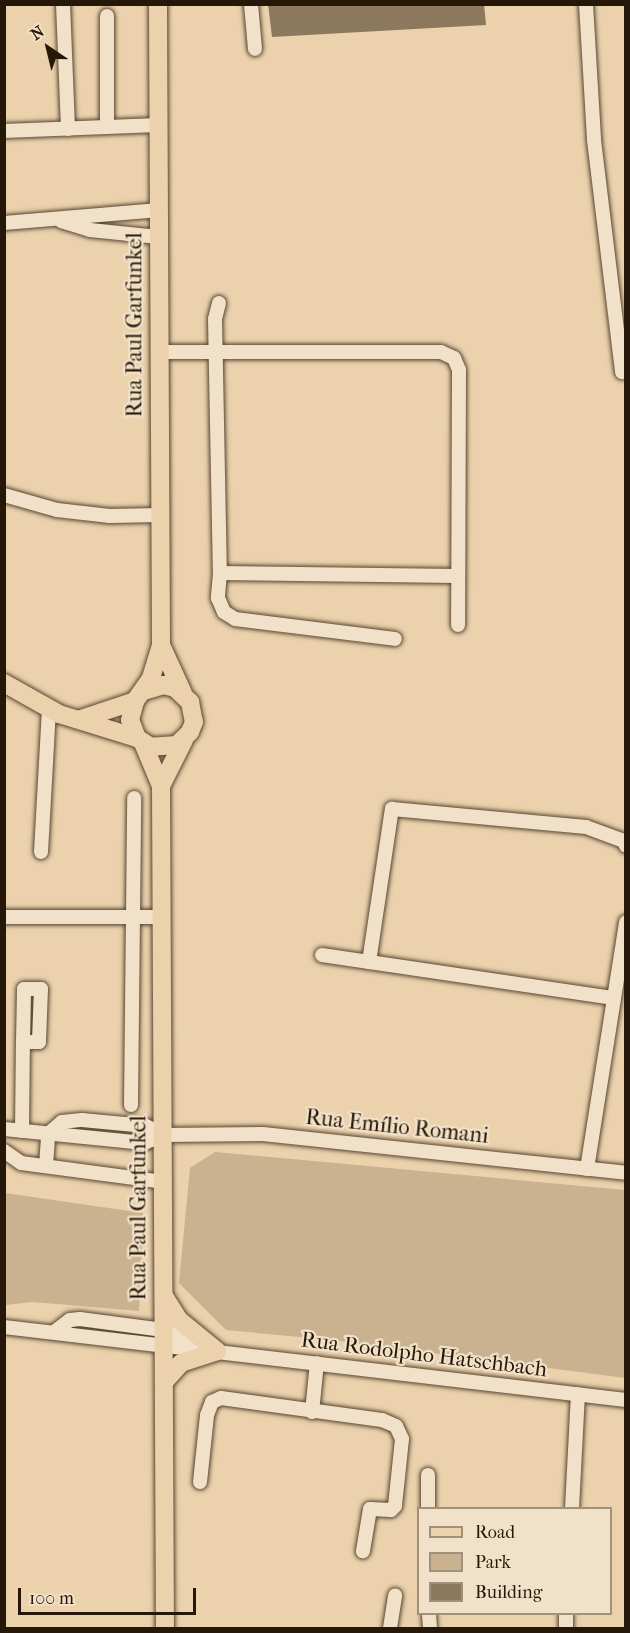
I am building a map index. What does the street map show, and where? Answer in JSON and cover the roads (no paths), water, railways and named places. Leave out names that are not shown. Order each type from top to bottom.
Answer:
[{"type":"main road","name":"Rua Paul Garfunkel","points":[[140,696],[161,645],[158,4]]},
{"type":"main road","name":"Rua Paul Garfunkel","points":[[161,645],[183,693]]},
{"type":"main road","points":[[4,682],[49,710],[140,740],[159,749],[184,740],[194,722],[194,711],[183,693],[164,685],[80,720]]},
{"type":"main road","points":[[140,696],[130,720],[140,740]]},
{"type":"main road","name":"Rua Paul Garfunkel","points":[[140,740],[161,786],[165,1629]]},
{"type":"main road","name":"Rua Paul Garfunkel","points":[[161,786],[184,740]]},
{"type":"main road","points":[[163,1294],[179,1320],[217,1351]]},
{"type":"main road","points":[[164,1382],[190,1358],[217,1351]]},
{"type":"street","points":[[63,4],[68,129]]},
{"type":"street","points":[[250,4],[255,49]]},
{"type":"street","points":[[586,4],[594,140],[622,372]]},
{"type":"street","points":[[107,16],[107,127]]},
{"type":"street","points":[[4,131],[159,125]]},
{"type":"street","points":[[4,223],[61,220],[90,213],[159,210]]},
{"type":"street","points":[[61,220],[90,230],[159,237]]},
{"type":"street","points":[[219,303],[216,320],[219,352],[220,573],[218,598],[224,612],[235,619],[395,639]]},
{"type":"street","points":[[159,352],[441,352],[453,358],[459,370],[458,625]]},
{"type":"street","points":[[4,495],[57,510],[110,516],[160,515]]},
{"type":"street","points":[[220,573],[458,576]]},
{"type":"street","points":[[40,852],[49,710]]},
{"type":"street","points":[[131,1105],[134,798]]},
{"type":"street","points":[[369,962],[392,809],[586,827],[624,841],[626,846]]},
{"type":"street","points":[[4,917],[162,918]]},
{"type":"street","points":[[587,1169],[626,922]]},
{"type":"street","points":[[322,955],[614,998]]},
{"type":"street","points":[[22,1131],[23,1042]]},
{"type":"street","name":"Rua Emílio Romani","points":[[48,1134],[62,1122],[82,1120],[146,1126],[163,1135],[264,1134],[626,1173]]},
{"type":"street","points":[[4,1129],[48,1134],[46,1166]]},
{"type":"street","points":[[4,1151],[21,1163],[163,1182]]},
{"type":"street","name":"Rua Rodolpho Hatschbach","points":[[4,1327],[54,1332],[70,1320],[80,1319],[217,1351],[626,1400]]},
{"type":"street","points":[[312,1412],[317,1363]]},
{"type":"street","points":[[572,1507],[578,1394]]},
{"type":"street","points":[[200,1482],[207,1415],[212,1402],[221,1398],[382,1420],[396,1426],[402,1439],[395,1506],[391,1510],[370,1509],[363,1551]]},
{"type":"street","points":[[428,1475],[428,1507]]},
{"type":"street","points":[[390,1629],[395,1595]]}]
